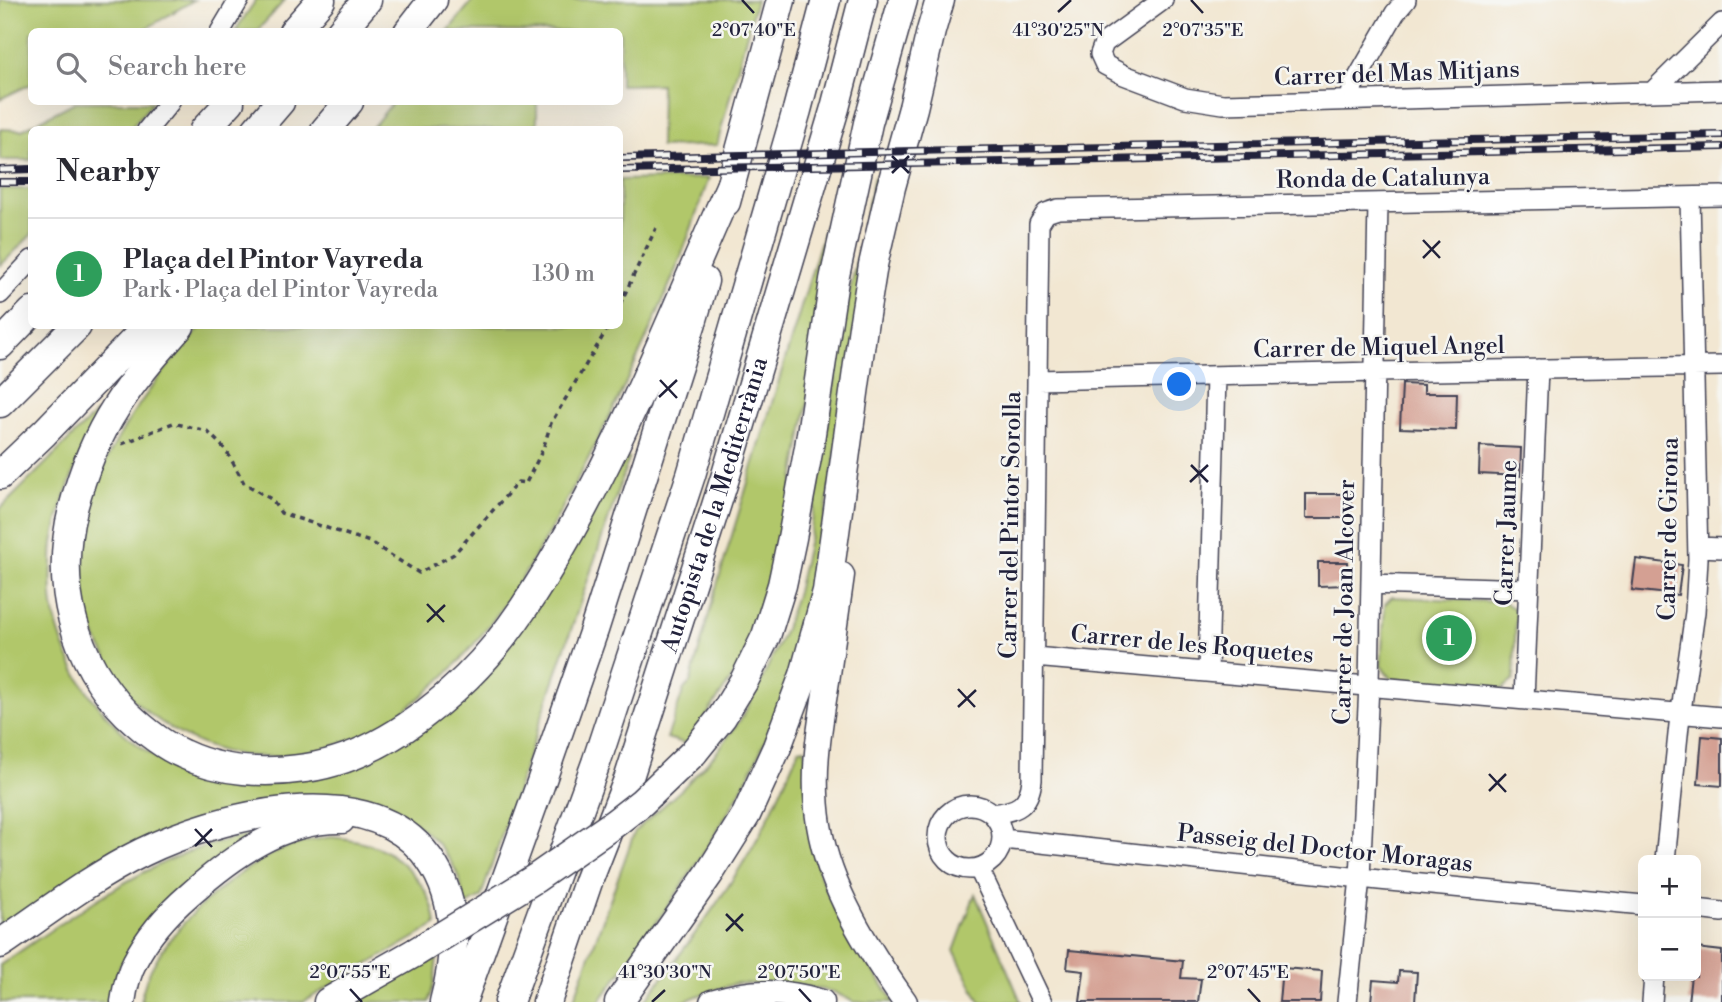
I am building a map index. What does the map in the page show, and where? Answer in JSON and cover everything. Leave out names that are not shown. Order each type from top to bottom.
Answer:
[{"type":"highway","points":[[278,28],[301,0]]},
{"type":"highway","points":[[296,28],[321,0]]},
{"type":"highway","points":[[343,28],[367,0]]},
{"type":"highway","points":[[411,28],[433,0]]},
{"type":"highway","points":[[421,28],[439,0]]},
{"type":"highway","points":[[462,1002],[594,630],[693,319],[781,0]]},
{"type":"highway","name":"Autopista de la Mediterrània","points":[[509,1002],[596,763],[691,475],[779,174],[826,0]]},
{"type":"highway","name":"Autopista de la Mediterrània","points":[[547,1002],[589,879],[629,777],[725,478],[827,133],[863,0]]},
{"type":"highway","points":[[328,1002],[416,952],[524,885],[642,802],[693,753],[722,717],[745,679],[766,636],[782,585],[809,447],[834,280],[868,123],[903,0]]},
{"type":"highway","points":[[619,1002],[733,837],[761,786],[793,710],[827,591],[873,265],[940,0]]},
{"type":"highway","points":[[913,108],[950,0]]},
{"type":"highway","points":[[193,126],[211,105]]},
{"type":"highway","points":[[208,126],[227,105]]},
{"type":"highway","points":[[259,126],[277,105]]},
{"type":"highway","points":[[328,126],[346,105]]},
{"type":"highway","points":[[354,126],[369,105]]},
{"type":"highway","points":[[177,329],[116,407],[91,457],[72,511],[66,589],[80,646],[90,668],[113,699],[138,724],[184,755],[231,768],[281,771],[319,766],[358,754],[416,720],[449,693],[494,647],[533,595],[620,436],[731,184]]},
{"type":"highway","points":[[0,345],[28,317]]},
{"type":"highway","points":[[0,403],[74,329]]},
{"type":"highway","points":[[0,475],[145,329]]},
{"type":"highway","points":[[0,944],[110,870],[177,838],[218,824],[256,816],[317,809],[342,811],[383,821],[405,834],[418,844],[441,876],[448,896],[454,950],[444,1002]]},
{"type":"main road","points":[[853,401],[858,452],[820,721],[815,763],[816,797],[822,837],[836,882],[867,943],[905,1002]]},
{"type":"main road","points":[[123,1002],[134,961],[160,923],[206,880],[252,846],[295,827],[336,821],[381,825],[405,834]]},
{"type":"main road","points":[[712,1002],[758,992],[785,993],[822,1002]]},
{"type":"street","points":[[222,28],[239,0]]},
{"type":"street","name":"Carrer del Mas Mitjans","points":[[1163,0],[1104,43],[1100,54],[1105,65],[1124,75],[1185,98],[1223,104],[1722,90]]},
{"type":"street","points":[[1350,99],[1353,86],[1395,13],[1406,0]]},
{"type":"street","points":[[1653,91],[1722,23]]},
{"type":"street","points":[[150,126],[168,105]]},
{"type":"street","name":"Ronda de Catalunya","points":[[1046,213],[1058,209],[1722,196]]},
{"type":"street","name":"Carrer de Girona","points":[[1666,855],[1695,612],[1698,547],[1690,197]]},
{"type":"street","name":"Carrer de Joan Alcover","points":[[1347,1002],[1360,878],[1369,685],[1378,203]]},
{"type":"street","name":"Carrer del Pintor Sorolla","points":[[993,814],[1017,808],[1026,801],[1031,791],[1039,224],[1046,213]]},
{"type":"street","points":[[0,294],[28,264]]},
{"type":"street","name":"Carrer de Miquel Angel","points":[[1037,380],[1722,366]]},
{"type":"street","name":"Carrer Jaume","points":[[1524,699],[1538,369]]},
{"type":"street","points":[[1208,671],[1216,376]]},
{"type":"street","points":[[1698,547],[1722,548]]},
{"type":"street","points":[[1371,584],[1529,589]]},
{"type":"street","name":"Carrer de les Roquetes","points":[[1034,657],[1722,717]]},
{"type":"street","points":[[965,806],[980,806],[999,821],[1003,839],[996,858],[979,869],[964,869],[951,863],[941,852],[938,837],[941,823],[951,811],[965,806]]},
{"type":"street","name":"Passeig del Doctor Moragas","points":[[1003,839],[1360,878],[1638,905]]},
{"type":"street","points":[[979,869],[1042,1002]]},
{"type":"street","points":[[1701,910],[1722,912]]},
{"type":"street","points":[[1652,1002],[1654,981]]},
{"type":"path","points":[[623,298],[656,228]]},
{"type":"path","points":[[91,457],[173,423],[207,431],[226,450],[244,483],[271,499],[281,513],[370,542],[419,573],[454,554],[519,482],[526,483],[543,449],[551,423],[607,329]]},
{"type":"green space","points":[[0,0],[194,0],[147,28],[28,28],[28,85],[0,99]]},
{"type":"green space","points":[[256,0],[285,0],[260,28],[237,28]]},
{"type":"green space","points":[[473,0],[756,0],[717,145],[660,147],[661,84],[623,85],[623,28],[450,28]]},
{"type":"green space","points":[[69,105],[150,105],[133,126],[30,126]]},
{"type":"green space","points":[[391,105],[537,105],[537,126],[373,126]]},
{"type":"green space","points":[[28,127],[28,160],[0,160],[0,129],[22,130]]},
{"type":"green space","points":[[841,175],[849,175],[780,556],[746,657],[687,744],[667,738],[684,689],[690,683],[716,588]]},
{"type":"green space","points":[[874,177],[882,178],[808,617],[775,715],[760,753],[735,801],[660,918],[599,1002],[573,1002],[635,831],[682,789],[716,753],[743,716],[784,632],[797,592],[810,535],[847,305]]},
{"type":"green space","points":[[709,178],[677,267],[650,331],[587,460],[525,574],[465,655],[416,701],[387,721],[324,749],[292,755],[258,756],[225,751],[192,740],[155,718],[137,703],[116,678],[86,609],[82,558],[84,533],[99,476],[112,449],[145,396],[199,329],[623,329],[623,180]]},
{"type":"green space","points":[[0,189],[28,189],[28,238],[0,266]]},
{"type":"green space","points":[[97,412],[66,493],[53,543],[52,598],[62,641],[72,665],[100,708],[136,743],[179,769],[231,782],[436,716],[624,457],[629,458],[481,897],[465,906],[459,878],[446,854],[423,830],[395,811],[346,797],[310,797],[275,800],[0,928],[0,509]]},
{"type":"green space","points":[[1392,597],[1504,602],[1516,610],[1514,680],[1502,689],[1392,679],[1381,666],[1385,604]]},
{"type":"green space","points":[[805,748],[819,873],[837,915],[894,1002],[854,1002],[834,992],[804,986],[737,983],[683,1002],[644,1002],[735,877],[766,822],[799,749]]},
{"type":"green space","points":[[250,835],[120,965],[112,1002],[0,1002],[0,965],[66,919],[135,877],[183,854]]},
{"type":"green space","points":[[330,837],[368,843],[389,853],[408,868],[427,893],[436,925],[303,1002],[141,1002],[146,980],[158,957],[175,934],[217,891],[262,859],[283,849]]},
{"type":"green space","points":[[975,894],[1021,1002],[980,1002],[954,951]]},
{"type":"green space","points":[[437,957],[429,1002],[355,1002]]},
{"type":"building","points":[[1402,384],[1424,385],[1424,393],[1457,393],[1456,430],[1400,428]]},
{"type":"building","points":[[1480,446],[1521,448],[1520,476],[1479,474]]},
{"type":"building","points":[[1306,494],[1351,494],[1350,518],[1306,518]]},
{"type":"building","points":[[1636,559],[1682,565],[1678,595],[1632,590]]},
{"type":"building","points":[[1318,562],[1347,562],[1348,585],[1318,586]]},
{"type":"building","points":[[1702,736],[1722,738],[1722,786],[1698,784]]},
{"type":"building","points":[[1701,949],[1722,951],[1722,1002],[1688,1002],[1690,981],[1701,981]]},
{"type":"building","points":[[1069,950],[1183,961],[1181,978],[1201,979],[1198,1002],[1080,1002],[1084,971],[1067,969]]},
{"type":"building","points":[[1282,968],[1322,971],[1320,1002],[1279,1002]]},
{"type":"building","points":[[1399,971],[1417,972],[1415,1002],[1371,1002],[1373,980],[1398,982]]},
{"type":"railway","points":[[623,158],[1722,135]]},
{"type":"railway","points":[[623,170],[1722,147]]},
{"type":"railway","points":[[0,170],[28,169]]},
{"type":"railway","points":[[0,182],[28,182]]},
{"type":"place","name":"Plaça del Pintor Vayreda","points":[[1449,638]]}]
